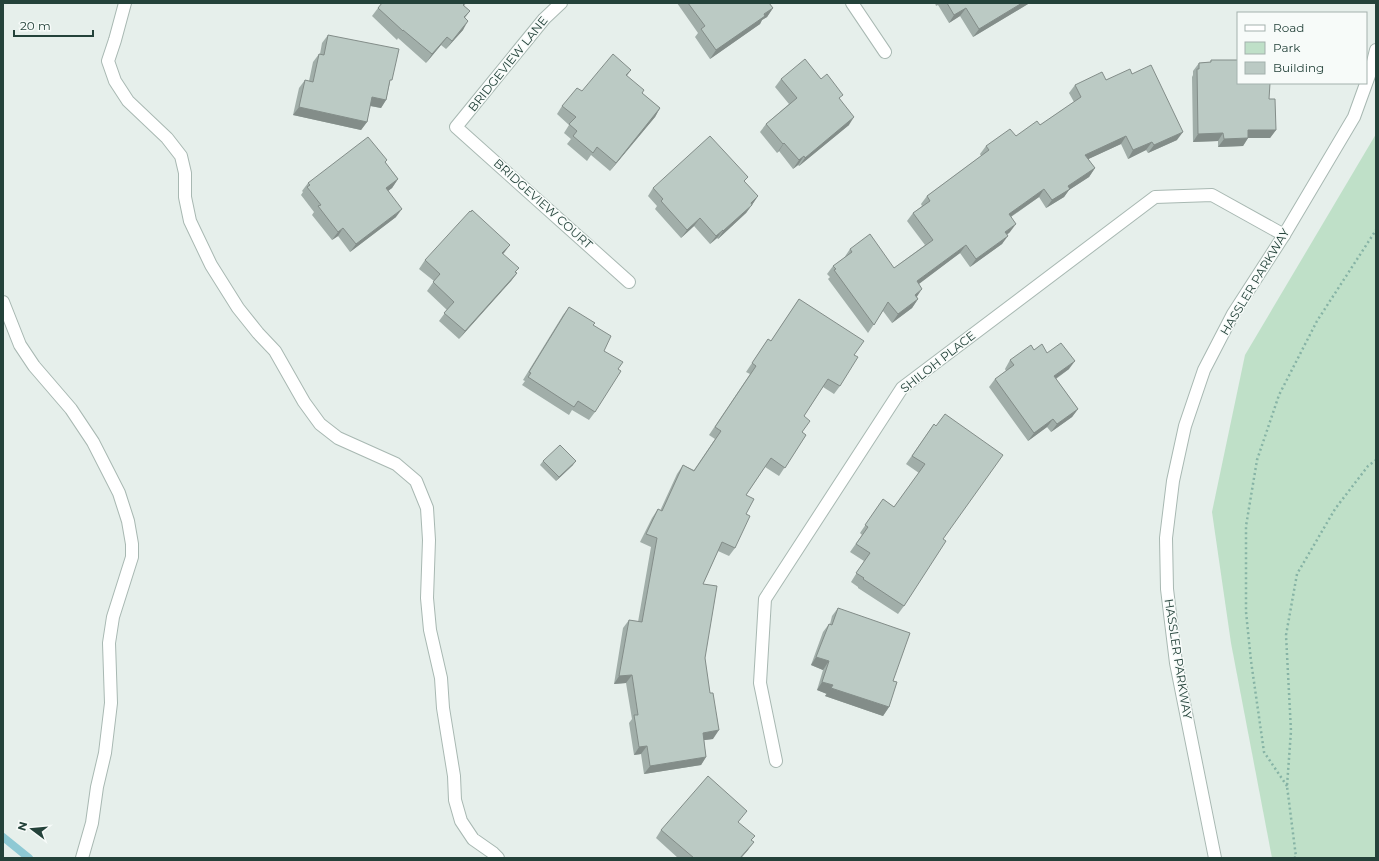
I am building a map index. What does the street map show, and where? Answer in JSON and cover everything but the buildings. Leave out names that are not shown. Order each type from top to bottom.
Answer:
[{"type":"street","points":[[125,3],[108,61],[116,81],[128,101],[167,138],[181,156],[185,173],[185,197],[190,221],[211,265],[238,308],[275,351],[304,402],[320,424],[338,438],[396,464],[416,481],[427,508],[429,540],[427,598],[430,630],[441,678],[443,708],[454,776],[455,800],[461,821],[473,838],[498,858]]},
{"type":"street","name":"BRIDGEVIEW LANE","points":[[456,127],[544,19],[561,3]]},
{"type":"street","points":[[852,3],[885,52]]},
{"type":"street","name":"HASSLER PARKWAY","points":[[1367,81],[1376,50]]},
{"type":"street","name":"HASSLER PARKWAY","points":[[1215,858],[1176,663],[1167,589],[1166,538],[1173,481],[1184,426],[1204,370],[1233,314],[1284,235],[1354,117],[1366,84]]},
{"type":"street","name":"BRIDGEVIEW COURT","points":[[456,127],[629,282]]},
{"type":"street","name":"SHILOH PLACE","points":[[776,761],[760,683],[765,599],[902,388],[1155,197],[1212,195],[1284,235]]},
{"type":"street","points":[[3,302],[20,345],[34,366],[71,409],[93,442],[119,493],[128,521],[132,544],[132,557],[113,617],[109,644],[111,703],[92,823],[82,858]]},
{"type":"path","points":[[1287,786],[1264,752],[1251,661],[1246,612],[1246,526],[1257,460],[1279,395],[1317,321],[1376,230]]},
{"type":"path","points":[[1294,858],[1296,857],[1287,786],[1291,731],[1286,635],[1297,574],[1335,509],[1368,466],[1376,460]]},
{"type":"green space","points":[[1376,134],[1376,858],[1272,858],[1231,643],[1212,512],[1245,355]]},
{"type":"waterway","points":[[3,837],[29,858]]}]
